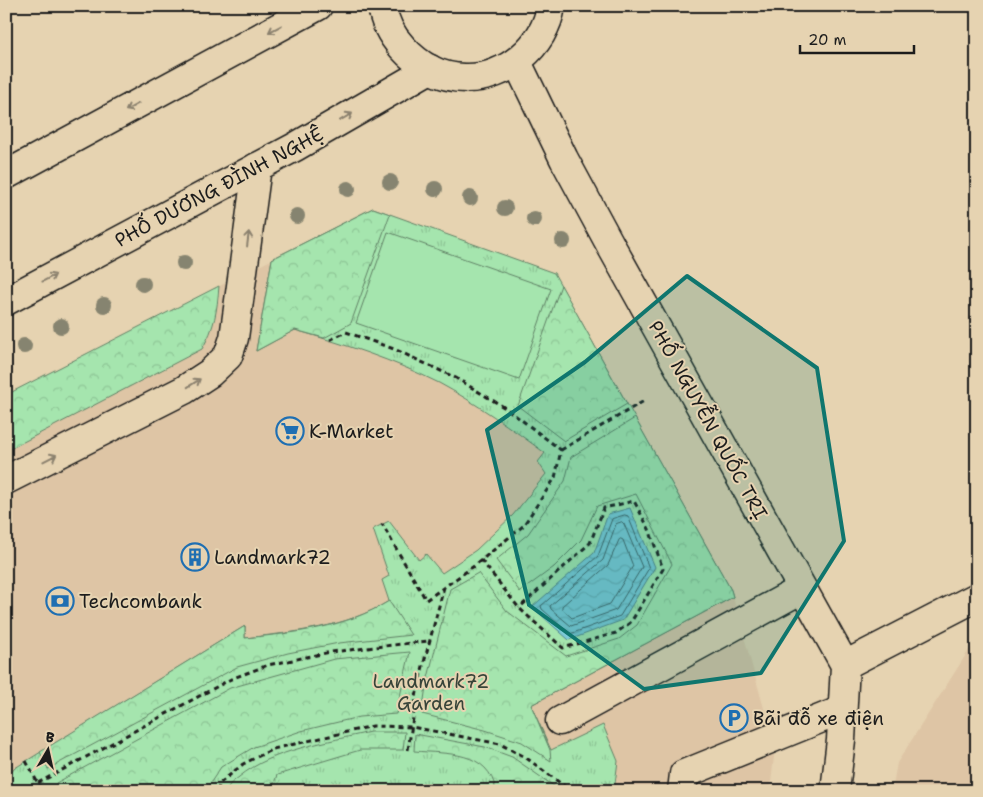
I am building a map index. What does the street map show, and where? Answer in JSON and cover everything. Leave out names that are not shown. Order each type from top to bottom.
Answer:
[{"type":"main road","points":[[6,175],[318,6]]},
{"type":"main road","points":[[382,6],[383,13],[394,38],[413,59],[437,73],[465,78],[492,74],[517,62],[537,42],[556,10]]},
{"type":"main road","name":"PHỐ NGUYỄN QUỐC TRỊ","points":[[517,62],[568,168],[845,665]]},
{"type":"main road","name":"PHỐ DƯƠNG ĐÌNH NGHỆ","points":[[6,301],[295,147],[430,69]]},
{"type":"main road","points":[[6,480],[184,390],[210,373],[228,356],[234,338],[257,166]]},
{"type":"main road","points":[[560,721],[802,590]]},
{"type":"main road","points":[[835,791],[845,665],[977,598]]},
{"type":"main road","points":[[682,791],[684,774],[842,710]]},
{"type":"path","points":[[330,340],[346,332],[394,349],[456,378],[508,409],[562,450]]},
{"type":"path","points":[[382,524],[426,600],[523,526],[555,478],[562,450],[644,401]]},
{"type":"path","points":[[480,560],[519,608],[563,648],[616,633],[631,622],[664,569],[649,529],[634,501],[604,508],[590,543],[519,608]]},
{"type":"path","points":[[408,750],[418,685],[445,586]]},
{"type":"path","points":[[38,783],[231,679],[268,666],[331,652],[430,641]]},
{"type":"path","points":[[218,791],[219,784],[243,764],[273,749],[373,726],[412,727],[500,744],[525,757],[570,791]]},
{"type":"path","points":[[26,761],[42,791]]},
{"type":"highlighted area","points":[[687,276],[817,368],[844,541],[761,673],[644,689],[529,605],[487,430],[585,362]]},
{"type":"shaded area","points":[[373,208],[554,273],[731,590],[775,748],[770,791],[6,791],[6,395]]},
{"type":"shaded area","points":[[977,645],[977,791],[892,791],[897,763],[969,650]]},
{"type":"green space","name":"Landmark72 Garden","points":[[373,208],[554,273],[731,590],[733,597],[531,705],[551,750],[603,725],[618,761],[614,791],[6,791],[6,778],[15,768],[245,626],[245,638],[301,631],[355,617],[389,601],[382,580],[389,576],[373,529],[389,521],[419,560],[426,554],[442,573],[476,550],[513,515],[546,474],[538,462],[545,453],[466,399],[439,383],[404,367],[350,347],[295,330],[256,351],[272,259]]},
{"type":"green space","points":[[373,208],[390,214],[351,323],[324,338],[295,330],[256,351],[272,259]]},
{"type":"green space","points":[[388,232],[551,289],[519,380],[356,323]]},
{"type":"green space","points":[[561,285],[627,404],[564,441],[518,406]]},
{"type":"green space","points":[[219,286],[215,319],[202,349],[6,451],[6,395]]},
{"type":"green space","points":[[635,418],[731,590],[733,597],[531,705],[550,750],[551,761],[522,742],[485,730],[422,714],[426,686],[450,589],[478,573],[507,611],[566,656],[619,639],[637,625],[672,564],[636,494],[597,506],[581,540],[554,567],[520,592],[496,560],[528,534],[565,481],[571,457]]},
{"type":"green space","points":[[389,601],[411,635],[339,643],[288,653],[237,667],[48,769],[40,752],[245,626],[245,638],[319,628],[355,617]]},
{"type":"green space","points":[[410,652],[396,714],[359,717],[301,731],[254,747],[221,767],[205,791],[60,791],[56,783],[230,688],[334,659]]},
{"type":"green space","points":[[370,732],[405,732],[403,750],[360,750],[277,775],[271,791],[227,791],[235,780],[253,767],[284,753]]},
{"type":"green space","points":[[415,734],[485,747],[512,757],[561,791],[496,791],[492,778],[485,768],[476,761],[453,754],[414,751]]},
{"type":"water","points":[[630,508],[655,567],[623,620],[569,640],[532,607],[594,553],[608,514]]},
{"type":"place","name":"K-Market","points":[[290,431]]},
{"type":"place","name":"Landmark72","points":[[195,557]]},
{"type":"place","name":"Techcombank","points":[[60,601]]},
{"type":"place","name":"Bãi đỗ xe điện","points":[[734,718]]}]
